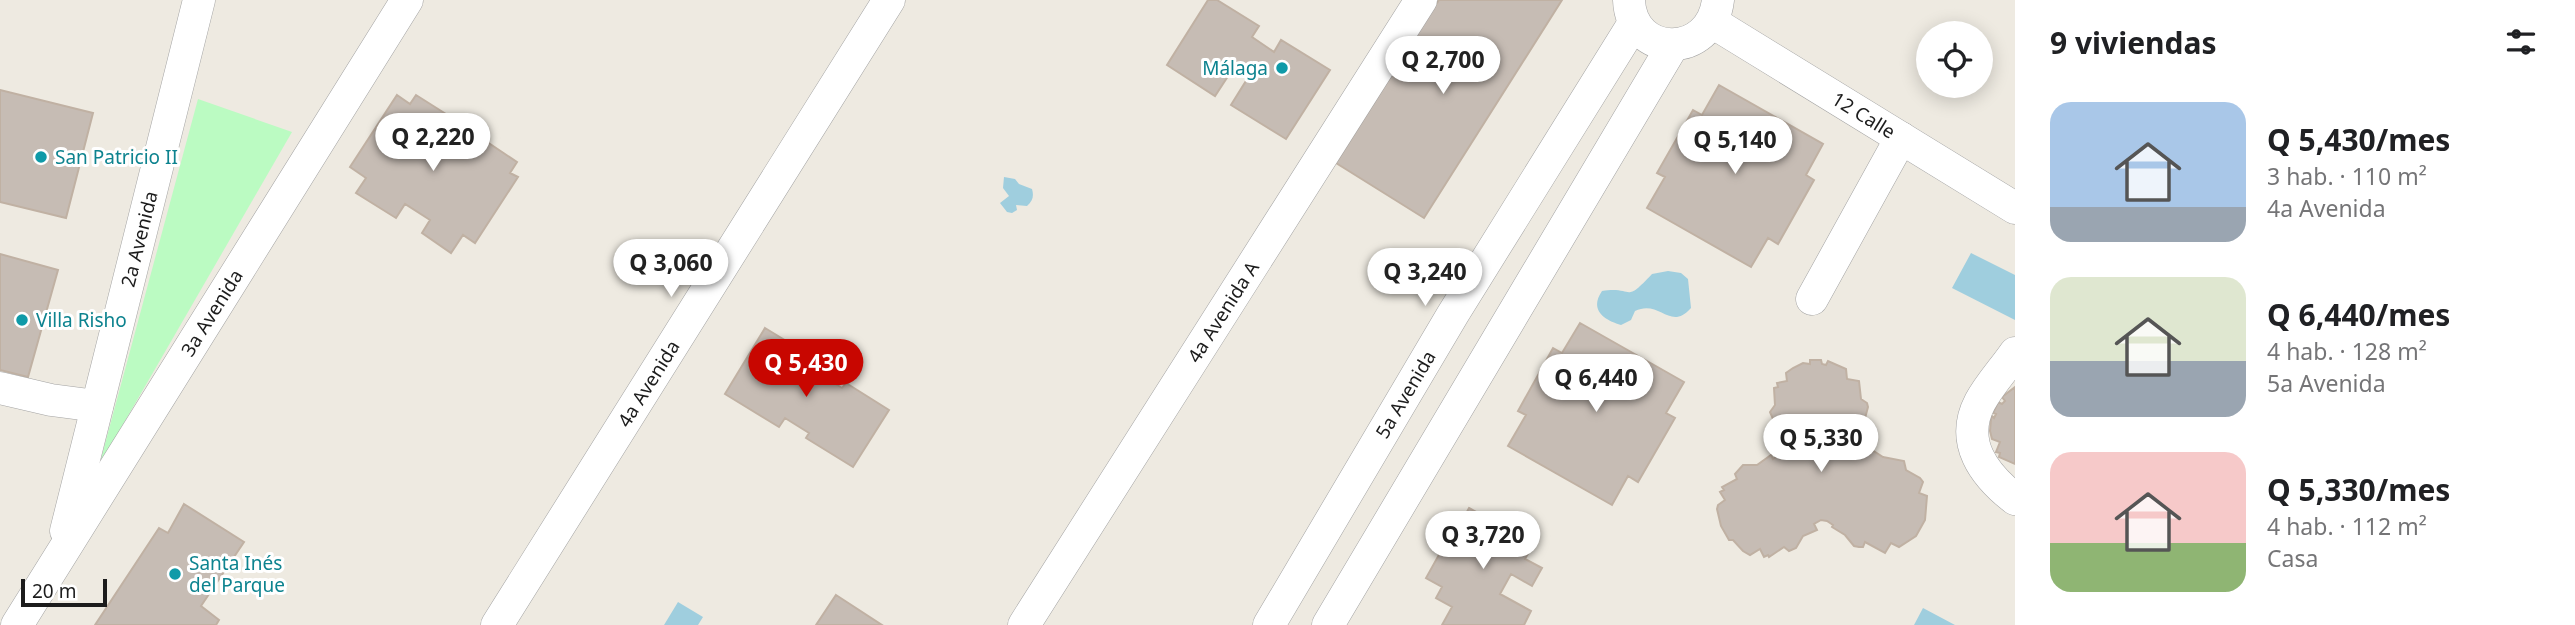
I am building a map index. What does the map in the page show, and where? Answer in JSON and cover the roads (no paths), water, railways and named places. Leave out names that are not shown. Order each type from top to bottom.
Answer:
[{"type":"street","name":"2a Avenida","points":[[59,559],[199,0]]},
{"type":"street","name":"3a Avenida","points":[[17,625],[407,0]]},
{"type":"street","name":"4a Avenida","points":[[497,625],[890,0]]},
{"type":"street","name":"4a Avenida A","points":[[1024,625],[1421,0]]},
{"type":"street","points":[[1632,11],[1651,39],[1673,45],[1696,39],[1715,11]]},
{"type":"street","name":"5a Avenida","points":[[1269,625],[1632,11]]},
{"type":"street","name":"12 Calle","points":[[1715,11],[1901,138],[2015,208]]},
{"type":"street","points":[[1328,625],[1673,45]]},
{"type":"street","points":[[1812,299],[1901,138]]},
{"type":"street","points":[[2015,353],[1979,403],[1971,433],[1974,452],[2000,487],[2015,499]]},
{"type":"street","points":[[0,388],[51,400],[97,406]]},
{"type":"water","points":[[1004,177],[1015,179],[1019,184],[1032,189],[1031,202],[1027,206],[1016,205],[1017,210],[1007,212],[1000,203],[1009,196],[1003,188]]},
{"type":"water","points":[[1971,253],[2015,275],[2015,320],[1952,288]]},
{"type":"water","points":[[1668,271],[1681,273],[1688,279],[1691,308],[1684,315],[1671,316],[1644,308],[1635,311],[1631,320],[1621,325],[1600,313],[1597,304],[1602,291],[1632,292],[1652,274]]},
{"type":"water","points":[[678,602],[703,617],[698,625],[664,625]]},
{"type":"water","points":[[1923,608],[1955,625],[1914,625]]},
{"type":"place","name":"Málaga","points":[[1282,68]]},
{"type":"place","name":"San Patricio II","points":[[41,157]]},
{"type":"place","name":"Villa Risho","points":[[22,320]]},
{"type":"place","name":"Santa Inés del Parque","points":[[175,574]]}]
